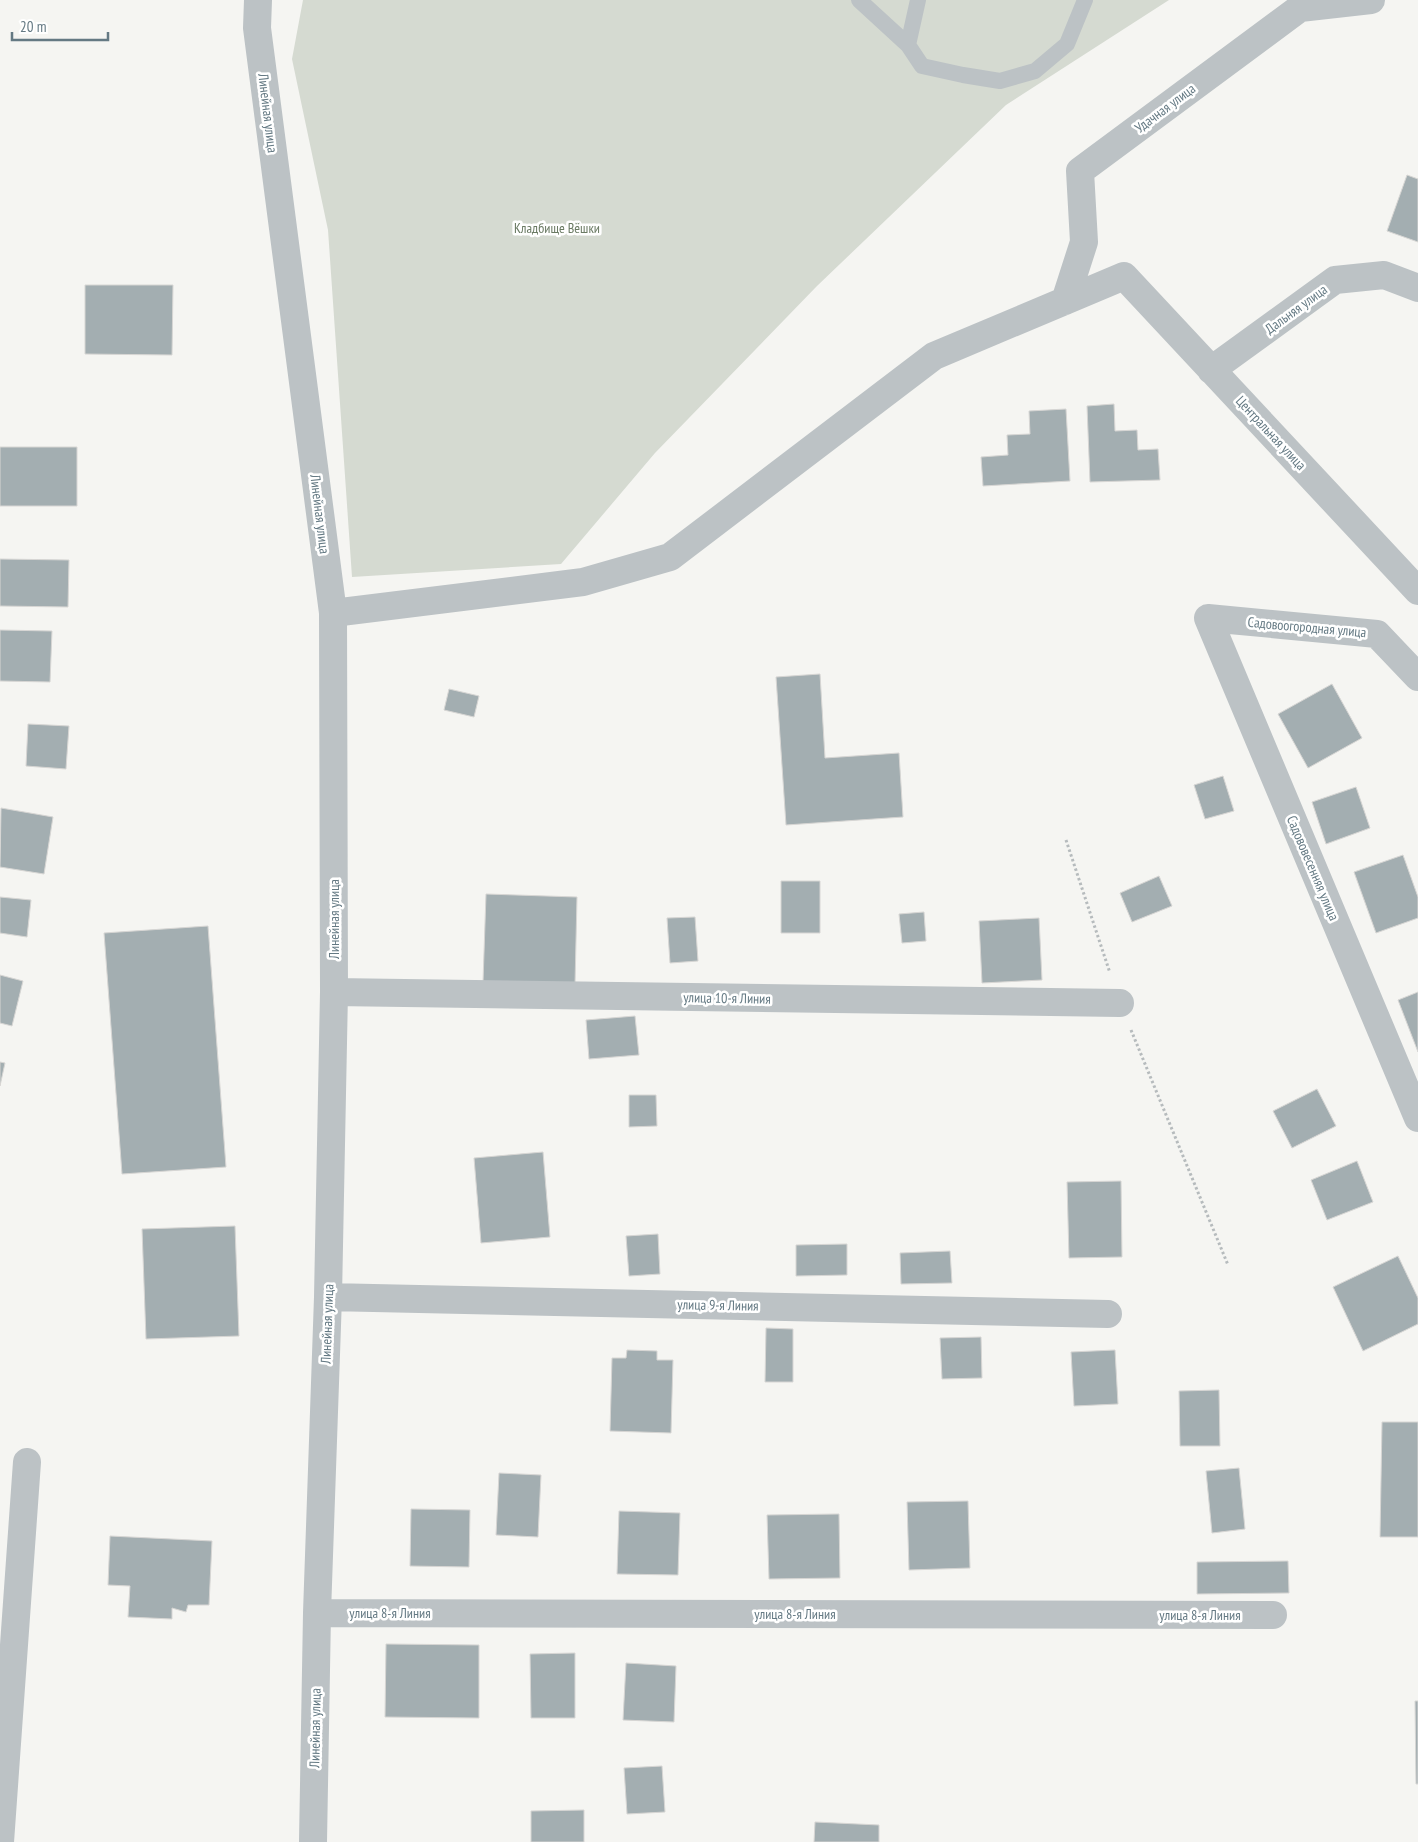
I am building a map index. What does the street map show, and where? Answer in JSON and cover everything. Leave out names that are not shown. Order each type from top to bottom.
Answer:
[{"type":"street","name":"Линейная улица","points":[[258,0],[257,28],[333,613],[334,992],[328,1297],[317,1613],[313,1842]]},
{"type":"street","name":"Удачная улица","points":[[1065,301],[1084,242],[1080,171],[1300,8],[1371,0]]},
{"type":"street","name":"Дальняя улица","points":[[1211,370],[1335,280],[1384,275],[1418,288]]},
{"type":"street","name":"Центральная улица","points":[[1065,301],[1124,276],[1418,590]]},
{"type":"street","points":[[333,613],[583,582],[670,557],[934,356],[1065,301]]},
{"type":"street","name":"Садовоогородная улица","points":[[1208,618],[1376,634],[1418,677]]},
{"type":"street","name":"Садововесенняя улица","points":[[1208,618],[1418,1118]]},
{"type":"street","name":"улица 10-я Линия","points":[[334,992],[1120,1003]]},
{"type":"street","name":"улица 9-я Линия","points":[[328,1297],[1108,1314]]},
{"type":"street","points":[[0,1842],[27,1462]]},
{"type":"street","name":"улица 8-я Линия","points":[[317,1613],[1273,1615]]},
{"type":"lane","points":[[858,0],[908,45],[922,66],[1000,81],[1035,71],[1067,44],[1086,0]]},
{"type":"lane","points":[[908,45],[918,0]]},
{"type":"path","points":[[1066,840],[1120,1003],[1228,1265]]},
{"type":"green space","name":"Кладбище Вёшки","points":[[303,0],[1169,0],[1006,105],[817,286],[655,453],[561,564],[352,577],[328,230],[292,59]]},
{"type":"building","points":[[1407,175],[1418,179],[1418,242],[1387,231]]},
{"type":"building","points":[[85,285],[173,285],[172,355],[85,354]]},
{"type":"building","points":[[1114,404],[1115,431],[1137,430],[1138,450],[1158,449],[1160,480],[1090,482],[1087,406]]},
{"type":"building","points":[[1066,409],[1070,481],[983,486],[981,457],[1008,455],[1007,435],[1030,434],[1029,411]]},
{"type":"building","points":[[0,447],[77,447],[77,506],[0,506]]},
{"type":"building","points":[[0,559],[69,560],[68,607],[0,606]]},
{"type":"building","points":[[0,630],[52,631],[50,682],[0,681]]},
{"type":"building","points":[[820,674],[825,758],[899,753],[903,817],[786,825],[776,677]]},
{"type":"building","points":[[1332,684],[1362,738],[1308,768],[1278,714]]},
{"type":"building","points":[[449,689],[479,696],[474,717],[444,710]]},
{"type":"building","points":[[28,724],[69,726],[66,769],[26,766]]},
{"type":"building","points":[[1223,776],[1234,811],[1205,819],[1194,785]]},
{"type":"building","points":[[1356,787],[1370,828],[1326,844],[1312,802]]},
{"type":"building","points":[[1,808],[53,817],[44,874],[0,867]]},
{"type":"building","points":[[1403,855],[1418,897],[1418,918],[1376,933],[1354,872]]},
{"type":"building","points":[[1159,876],[1172,906],[1132,922],[1120,893]]},
{"type":"building","points":[[781,881],[820,881],[820,933],[781,933]]},
{"type":"building","points":[[486,894],[577,897],[575,984],[483,982]]},
{"type":"building","points":[[0,897],[31,900],[27,937],[0,933]]},
{"type":"building","points":[[924,912],[926,941],[902,943],[899,914]]},
{"type":"building","points":[[695,917],[698,961],[670,963],[667,918]]},
{"type":"building","points":[[1039,918],[1042,980],[982,983],[979,921]]},
{"type":"building","points":[[208,926],[226,1167],[122,1174],[104,933]]},
{"type":"building","points":[[0,975],[23,981],[12,1026],[0,1023]]},
{"type":"building","points":[[1418,992],[1418,1052],[1398,1000]]},
{"type":"building","points":[[635,1016],[639,1055],[589,1059],[586,1020]]},
{"type":"building","points":[[0,1062],[5,1063],[0,1086]]},
{"type":"building","points":[[1317,1089],[1336,1126],[1292,1148],[1273,1111]]},
{"type":"building","points":[[629,1095],[656,1095],[657,1126],[629,1127]]},
{"type":"building","points":[[543,1152],[550,1237],[481,1243],[474,1158]]},
{"type":"building","points":[[1357,1161],[1373,1202],[1327,1220],[1311,1180]]},
{"type":"building","points":[[1121,1181],[1122,1257],[1069,1258],[1067,1182]]},
{"type":"building","points":[[235,1226],[239,1336],[146,1339],[142,1229]]},
{"type":"building","points":[[658,1234],[660,1274],[629,1276],[626,1236]]},
{"type":"building","points":[[847,1244],[847,1275],[796,1276],[796,1245]]},
{"type":"building","points":[[950,1251],[952,1283],[901,1284],[900,1253]]},
{"type":"building","points":[[1398,1256],[1418,1298],[1418,1324],[1363,1351],[1333,1287]]},
{"type":"building","points":[[766,1328],[793,1329],[793,1382],[765,1382]]},
{"type":"building","points":[[981,1337],[982,1378],[942,1379],[940,1338]]},
{"type":"building","points":[[627,1350],[657,1351],[657,1360],[673,1360],[671,1433],[610,1431],[612,1358],[626,1358]]},
{"type":"building","points":[[1115,1350],[1118,1404],[1074,1406],[1071,1352]]},
{"type":"building","points":[[1219,1390],[1220,1446],[1180,1446],[1179,1391]]},
{"type":"building","points":[[1382,1422],[1418,1422],[1418,1537],[1380,1537]]},
{"type":"building","points":[[1239,1468],[1245,1529],[1212,1533],[1206,1471]]},
{"type":"building","points":[[499,1473],[541,1475],[538,1537],[496,1535]]},
{"type":"building","points":[[968,1501],[970,1568],[909,1570],[907,1502]]},
{"type":"building","points":[[411,1509],[470,1510],[469,1567],[410,1566]]},
{"type":"building","points":[[619,1511],[680,1513],[678,1575],[617,1574]]},
{"type":"building","points":[[839,1514],[840,1578],[769,1579],[767,1515]]},
{"type":"building","points":[[110,1536],[212,1541],[209,1605],[188,1605],[186,1612],[172,1608],[172,1619],[128,1617],[130,1586],[108,1585]]},
{"type":"building","points":[[1288,1561],[1289,1593],[1197,1594],[1197,1562]]},
{"type":"building","points":[[386,1644],[479,1645],[479,1718],[385,1717]]},
{"type":"building","points":[[575,1653],[575,1718],[531,1718],[530,1654]]},
{"type":"building","points":[[626,1663],[676,1666],[674,1722],[623,1720]]},
{"type":"building","points":[[1415,1701],[1418,1701],[1418,1784],[1416,1784]]},
{"type":"building","points":[[662,1766],[665,1812],[627,1814],[624,1768]]},
{"type":"building","points":[[584,1810],[584,1842],[531,1842],[531,1811]]},
{"type":"building","points":[[815,1822],[879,1825],[879,1842],[814,1842]]}]
